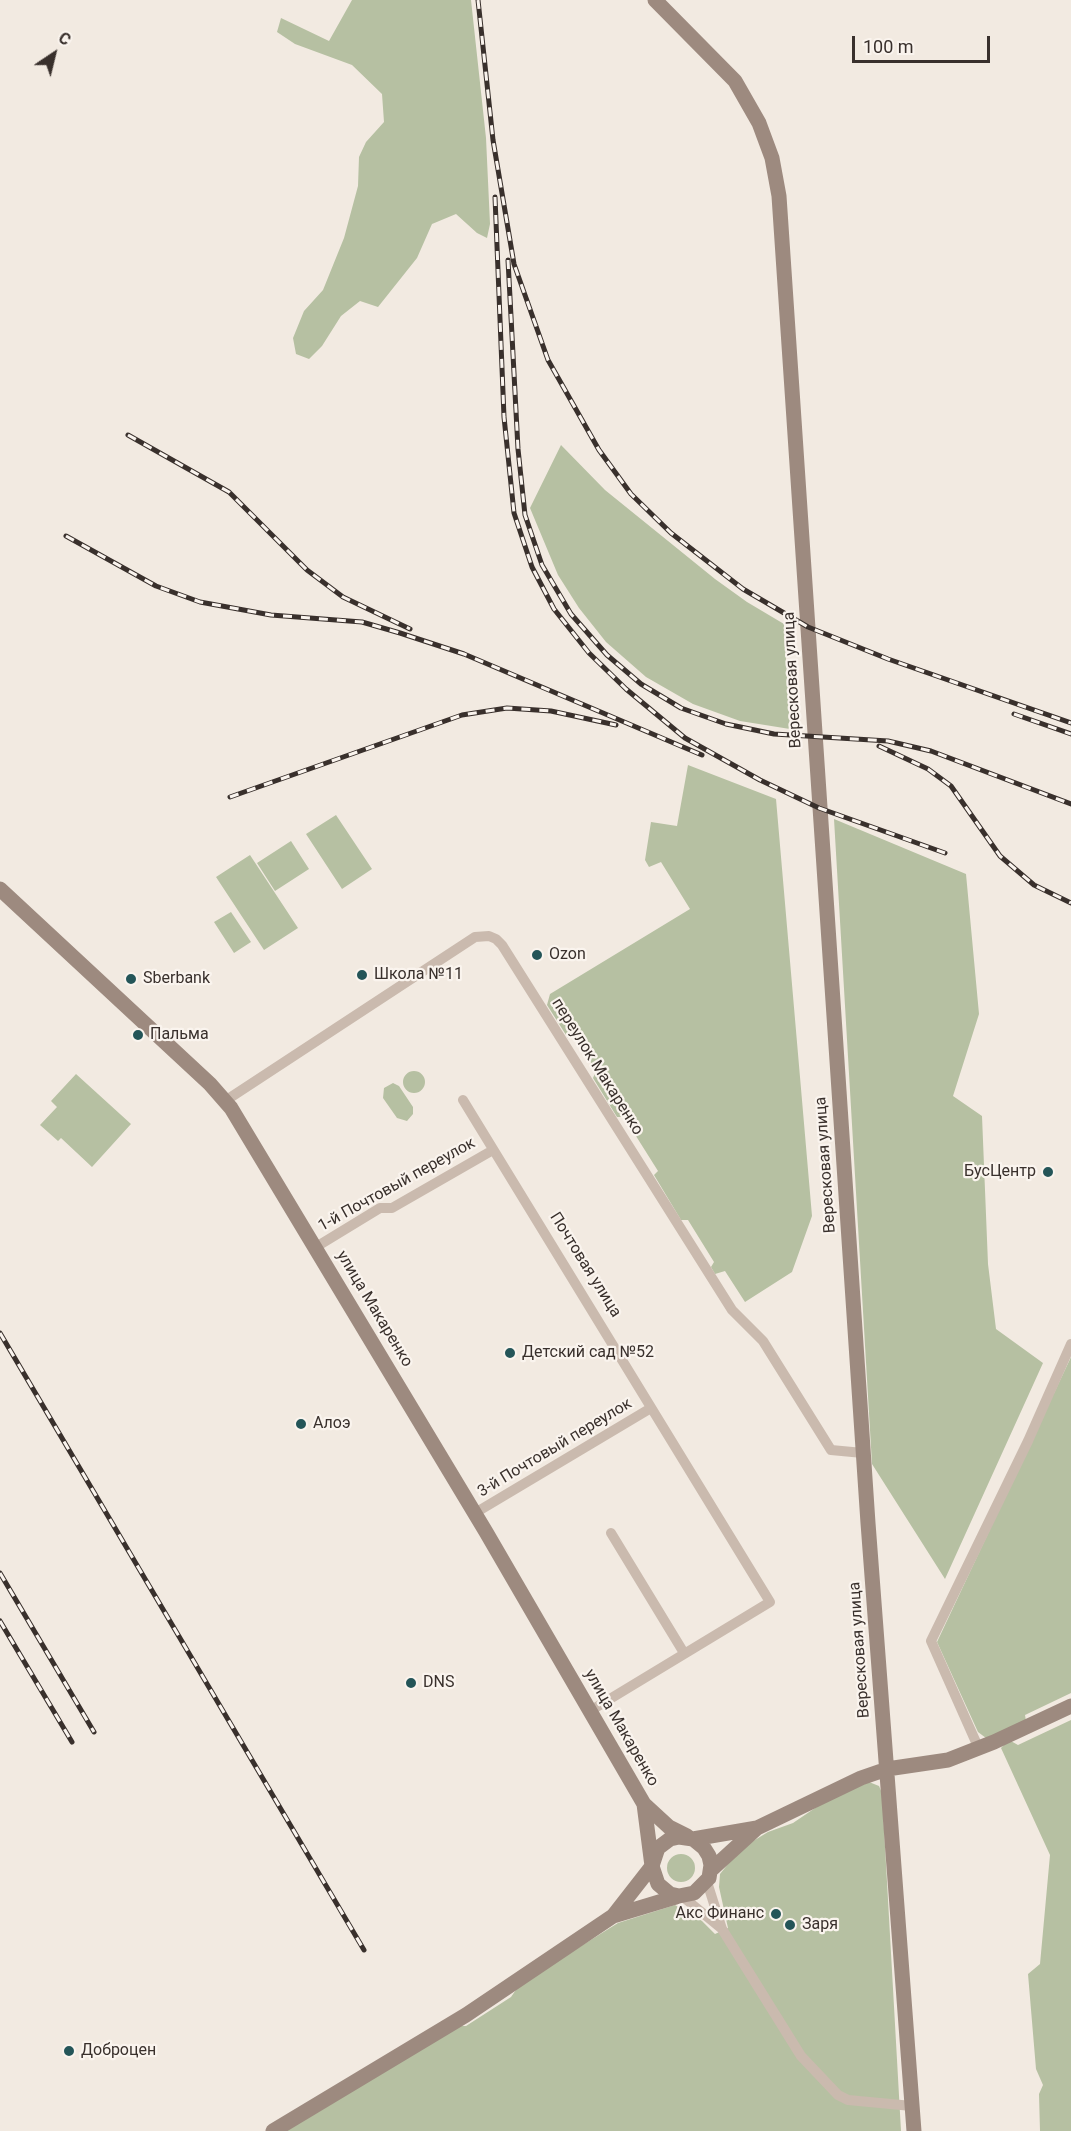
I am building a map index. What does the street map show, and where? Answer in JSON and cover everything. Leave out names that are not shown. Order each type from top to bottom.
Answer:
[{"type":"street","name":"Вересковая улица","points":[[655,0],[735,81],[759,123],[772,158],[779,196],[864,1453],[914,2131]]},
{"type":"street","name":"улица Макаренко","points":[[0,889],[225,1101],[316,1247],[475,1513],[644,1804],[669,1827],[691,1838]]},
{"type":"street","name":"переулок Макаренко","points":[[225,1101],[475,937],[489,936],[496,939],[732,1310],[763,1341],[831,1450],[864,1453]]},
{"type":"street","name":"Почтовая улица","points":[[463,1100],[770,1602],[684,1653]]},
{"type":"street","name":"1-й Почтовый переулок","points":[[316,1247],[380,1209],[392,1208],[493,1150]]},
{"type":"street","points":[[979,1749],[931,1641],[1028,1441],[1071,1344]]},
{"type":"street","name":"3-й Почтовый переулок","points":[[475,1513],[651,1408]]},
{"type":"street","points":[[590,1711],[684,1653],[611,1533]]},
{"type":"street","points":[[722,1929],[681,1896],[665,1891],[658,1884],[652,1866],[653,1857],[661,1844],[675,1838],[691,1838],[757,1827],[861,1778],[887,1769],[948,1760],[979,1749],[1071,1706]]},
{"type":"street","name":"улица Макаренко","points":[[644,1804],[652,1866]]},
{"type":"street","points":[[273,2131],[466,2015],[613,1916],[698,1891],[709,1876],[757,1827]]},
{"type":"street","points":[[691,1838],[707,1852],[709,1876],[722,1929],[801,2056],[838,2095],[848,2100],[912,2106]]},
{"type":"street","points":[[613,1916],[652,1866]]},
{"type":"green space","points":[[352,0],[471,0],[486,138],[490,224],[487,238],[477,233],[456,214],[432,224],[417,258],[378,307],[360,301],[341,316],[322,346],[309,359],[296,354],[293,338],[304,311],[323,290],[344,238],[358,186],[359,157],[366,142],[384,122],[382,94],[352,65],[295,44],[277,32],[281,18],[329,41]]},
{"type":"green space","points":[[561,445],[605,490],[715,579],[784,624],[790,729],[740,721],[693,704],[646,677],[606,642],[579,608],[558,575],[530,508]]},
{"type":"green space","points":[[688,765],[776,799],[812,1216],[792,1272],[745,1302],[725,1271],[715,1274],[711,1267],[714,1262],[688,1220],[681,1220],[654,1175],[658,1171],[624,1117],[617,1117],[593,1078],[596,1071],[576,1037],[568,1038],[547,1005],[550,994],[690,909],[661,862],[649,867],[645,860],[651,822],[677,826]]},
{"type":"green space","points":[[336,815],[372,869],[342,889],[306,834]]},
{"type":"green space","points":[[834,819],[966,874],[979,1014],[953,1096],[982,1116],[988,1264],[996,1329],[1043,1363],[945,1579],[872,1464]]},
{"type":"green space","points":[[291,841],[309,869],[275,891],[257,863]]},
{"type":"green space","points":[[250,855],[298,928],[264,950],[216,877]]},
{"type":"green space","points":[[231,912],[251,942],[234,953],[214,922]]},
{"type":"green space","points":[[414,1071],[422,1074],[425,1082],[422,1090],[414,1093],[406,1090],[403,1082],[406,1074]]},
{"type":"green space","points":[[76,1074],[131,1124],[92,1167],[61,1138],[58,1141],[40,1125],[57,1107],[51,1101]]},
{"type":"green space","points":[[393,1083],[399,1086],[413,1107],[413,1114],[407,1121],[397,1118],[383,1098],[384,1088]]},
{"type":"green space","points":[[1071,1357],[1071,1693],[1025,1715],[1026,1721],[986,1738],[978,1732],[937,1642]]},
{"type":"green space","points":[[1071,1720],[1071,2131],[1040,2131],[1039,2094],[1043,2085],[1036,2069],[1028,1974],[1040,1964],[1050,1855],[1001,1748],[1009,1740],[1018,1745]]},
{"type":"green space","points":[[869,1782],[879,1786],[882,1793],[901,2131],[282,2131],[457,2026],[466,2026],[511,1997],[520,1984],[618,1923],[675,1905],[702,1921],[715,1934],[728,1928],[719,1887],[720,1874],[740,1849],[768,1832],[793,1823],[824,1802]]},
{"type":"green space","points":[[681,1854],[691,1858],[695,1868],[691,1878],[681,1882],[671,1878],[667,1868],[671,1858]]},
{"type":"railway","points":[[478,0],[493,140],[514,264],[548,360],[599,450],[631,494],[671,533],[743,589],[808,627],[888,659],[1071,723]]},
{"type":"railway","points":[[495,197],[504,417],[514,513],[532,567],[554,609],[589,653],[626,689],[685,738],[760,780],[819,808],[945,853]]},
{"type":"railway","points":[[508,260],[518,449],[525,515],[542,565],[571,614],[607,655],[641,684],[681,708],[726,724],[774,734],[888,741],[931,751],[1071,804]]},
{"type":"railway","points":[[128,435],[229,492],[307,570],[343,597],[410,629]]},
{"type":"railway","points":[[66,536],[156,586],[200,602],[271,615],[362,622],[400,633],[464,654],[702,755]]},
{"type":"railway","points":[[230,797],[462,715],[507,708],[551,711],[616,725]]},
{"type":"railway","points":[[1014,714],[1071,734]]},
{"type":"railway","points":[[879,746],[928,769],[951,786],[1000,856],[1034,885],[1071,903]]},
{"type":"railway","points":[[0,1333],[364,1950]]},
{"type":"railway","points":[[0,1573],[94,1732]]},
{"type":"railway","points":[[0,1621],[72,1742]]},
{"type":"place","name":"Ozon","points":[[537,955]]},
{"type":"place","name":"Школа №11","points":[[362,975]]},
{"type":"place","name":"Sberbank","points":[[131,979]]},
{"type":"place","name":"Пальма","points":[[138,1035]]},
{"type":"place","name":"БусЦентр","points":[[1048,1172]]},
{"type":"place","name":"Детский сад №52","points":[[510,1353]]},
{"type":"place","name":"Алоэ","points":[[301,1424]]},
{"type":"place","name":"DNS","points":[[411,1683]]},
{"type":"place","name":"Акс Финанс","points":[[776,1914]]},
{"type":"place","name":"Заря","points":[[790,1925]]},
{"type":"place","name":"Доброцен","points":[[69,2051]]}]
